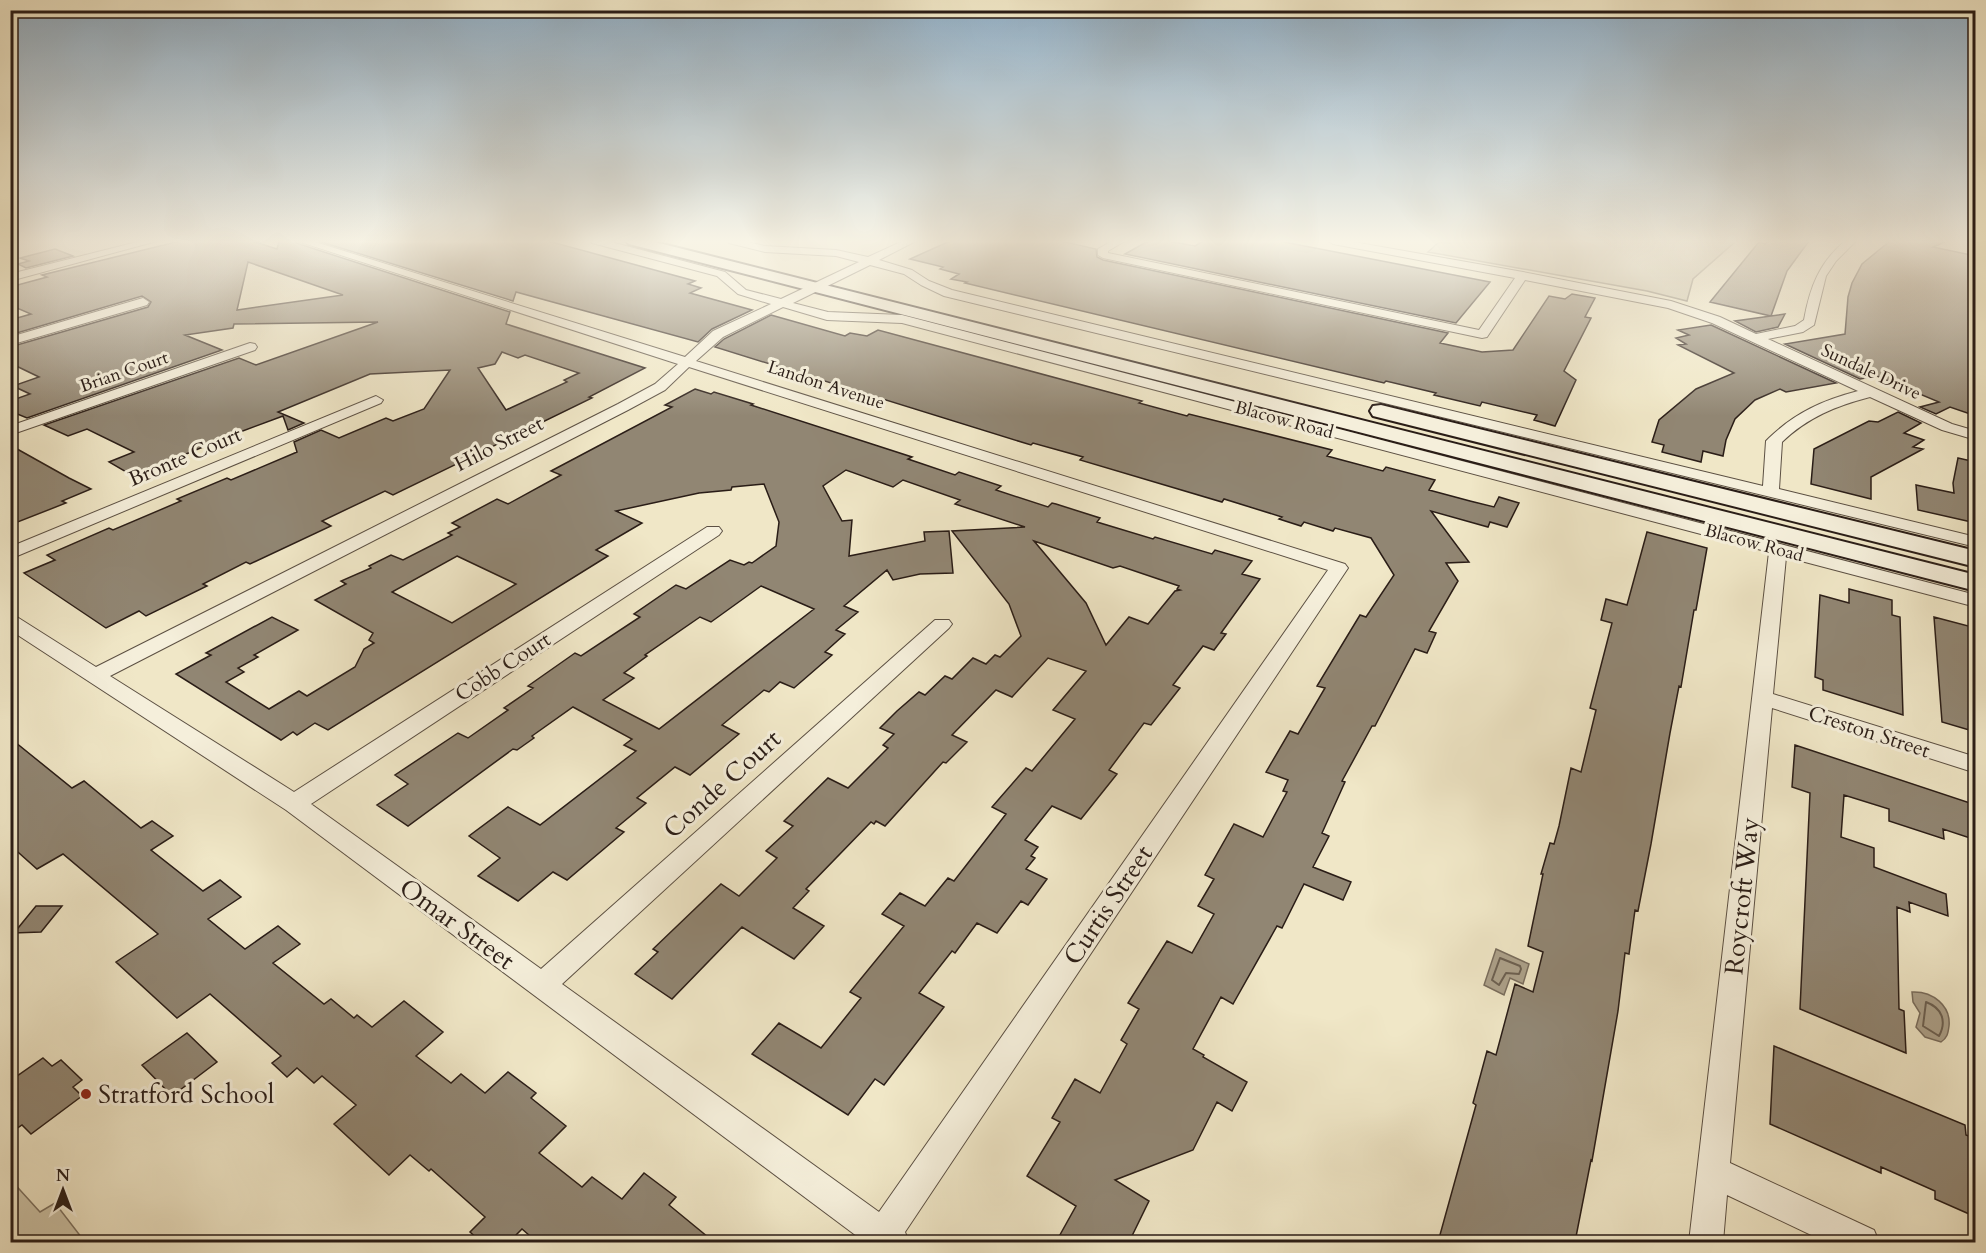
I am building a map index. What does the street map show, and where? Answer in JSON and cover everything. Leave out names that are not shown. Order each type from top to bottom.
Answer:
[{"type":"main road","name":"Blacow Road","points":[[906,299],[1976,583]]},
{"type":"main road","name":"Blacow Road","points":[[932,299],[1976,559]]},
{"type":"street","name":"Landon Avenue","points":[[490,299],[1339,568]]},
{"type":"street","name":"Blacow Road","points":[[767,299],[827,316],[902,320],[1976,601]]},
{"type":"street","name":"Hilo Street","points":[[96,675],[660,387],[717,334],[782,304],[786,299]]},
{"type":"street","points":[[975,299],[1976,542]]},
{"type":"street","points":[[1316,299],[1482,334],[1505,299]]},
{"type":"street","name":"Sundale Drive","points":[[1647,299],[1716,320],[1947,427],[1976,436]]},
{"type":"street","points":[[1754,338],[1799,328],[1810,322],[1814,299]]},
{"type":"street","points":[[10,341],[142,302]]},
{"type":"street","name":"Brian Court","points":[[10,431],[250,347]]},
{"type":"street","points":[[1771,492],[1774,441],[1787,428],[1814,409],[1872,392]]},
{"type":"street","name":"Bronte Court","points":[[10,554],[376,400]]},
{"type":"street","name":"Cobb Court","points":[[294,804],[713,531]]},
{"type":"street","name":"Roycroft Way","points":[[1706,1242],[1778,549]]},
{"type":"street","name":"Curtis Street","points":[[884,1240],[1339,568]]},
{"type":"street","name":"Omar Street","points":[[10,621],[294,804],[884,1240]]},
{"type":"street","name":"Conde Court","points":[[541,986],[942,624]]},
{"type":"street","name":"Creston Street","points":[[1763,698],[1976,765]]},
{"type":"street","points":[[1713,1172],[1862,1242]]},
{"type":"shaded area","points":[[10,1179],[40,1212],[55,1203],[85,1242],[11,1242]]},
{"type":"water","points":[[1496,949],[1529,964],[1523,984],[1510,978],[1504,995],[1484,985]]},
{"type":"water","points":[[1912,992],[1927,994],[1944,1006],[1949,1026],[1947,1036],[1941,1042],[1925,1037],[1916,1027],[1920,1013],[1913,1002]]},
{"type":"building","points":[[10,299],[130,299],[10,335],[10,320],[31,314],[10,305]]},
{"type":"building","points":[[147,299],[239,299],[237,310],[311,299],[471,299],[510,312],[506,324],[645,368],[589,397],[592,398],[393,495],[385,491],[322,521],[331,526],[250,564],[246,562],[203,584],[207,586],[146,616],[139,611],[106,628],[24,573],[55,560],[47,555],[109,528],[113,530],[181,501],[177,499],[227,478],[231,480],[297,452],[294,442],[321,430],[339,438],[386,418],[393,421],[424,409],[450,370],[370,374],[278,412],[304,423],[288,430],[283,416],[133,476],[109,462],[134,452],[87,429],[68,436],[44,425],[239,358],[256,365],[378,322],[234,324],[233,328],[185,335],[222,350],[27,418],[10,411],[10,401],[30,394],[13,386],[39,377],[10,363],[10,347],[148,307],[151,302]],"holes":[[[502,352],[518,358],[525,355],[579,373],[564,380],[567,382],[506,410],[478,368],[495,364]]]},
{"type":"building","points":[[543,299],[714,299],[752,310],[712,329],[698,342]]},
{"type":"building","points":[[1034,299],[1290,299],[1448,333],[1440,343],[1482,352],[1513,350],[1547,299],[1594,299],[1585,317],[1591,318],[1564,371],[1576,380],[1555,426],[1534,420],[1537,415],[1482,402],[1480,406],[1386,381],[1384,383]]},
{"type":"building","points":[[1343,299],[1476,299],[1456,323]]},
{"type":"building","points":[[1712,299],[1777,299],[1771,316],[1710,302]]},
{"type":"building","points":[[1848,299],[1976,299],[1976,416],[1950,407],[1936,414],[1920,407],[1939,402],[1877,376],[1860,379],[1785,344],[1845,334]]},
{"type":"building","points":[[1785,314],[1778,327],[1756,332],[1735,321]]},
{"type":"building","points":[[771,315],[845,336],[850,333],[867,336],[878,330],[1142,401],[1139,403],[1187,416],[1189,414],[1332,450],[1327,456],[1383,471],[1386,467],[1435,480],[1429,490],[1494,507],[1499,497],[1519,503],[1507,527],[1490,522],[1488,527],[1431,511],[1469,562],[1446,563],[1458,581],[1429,631],[1436,633],[1427,653],[1415,649],[1375,726],[1372,726],[1342,781],[1345,782],[1322,833],[1329,836],[1313,867],[1351,882],[1343,900],[1304,884],[1282,928],[1277,926],[1233,1004],[1221,997],[1193,1049],[1247,1082],[1232,1111],[1217,1102],[1193,1150],[1115,1180],[1149,1201],[1129,1242],[1056,1242],[1076,1206],[1027,1176],[1060,1122],[1052,1118],[1075,1079],[1100,1093],[1127,1044],[1121,1040],[1139,1009],[1128,1003],[1167,941],[1192,953],[1214,914],[1198,906],[1214,879],[1205,875],[1234,824],[1263,837],[1287,792],[1283,791],[1288,780],[1266,772],[1290,731],[1298,734],[1325,688],[1317,686],[1360,615],[1366,617],[1394,575],[1371,538],[1335,528],[1333,531],[1304,522],[1301,526],[1279,519],[1282,517],[1224,499],[1222,502],[1080,460],[1083,457],[1033,443],[1031,445],[715,347],[724,339]]},
{"type":"building","points":[[1711,325],[1836,383],[1786,392],[1780,389],[1755,400],[1735,419],[1726,440],[1723,456],[1703,451],[1701,462],[1662,452],[1664,445],[1652,442],[1659,420],[1696,389],[1734,373],[1678,345],[1686,344],[1676,338],[1689,335],[1678,330]]},
{"type":"building","points":[[695,389],[711,394],[714,392],[912,457],[908,459],[955,475],[959,472],[1001,486],[996,490],[1048,507],[1052,503],[1056,504],[1100,518],[1097,522],[1153,539],[1155,537],[1212,554],[1215,550],[1252,561],[1242,574],[1260,579],[1221,633],[1226,634],[1214,650],[1203,646],[1173,685],[1180,688],[1151,725],[1144,723],[1109,770],[1117,774],[1081,819],[1052,806],[1025,840],[1038,847],[1031,856],[1035,858],[1026,869],[1047,879],[1028,905],[1021,901],[997,933],[977,923],[955,953],[952,951],[919,993],[944,1007],[884,1085],[875,1079],[848,1115],[752,1054],[779,1023],[821,1048],[861,998],[850,992],[904,926],[882,914],[900,893],[925,906],[948,878],[954,881],[1006,814],[992,807],[1026,768],[1032,771],[1075,719],[1053,710],[1086,671],[1048,658],[1012,697],[996,690],[952,735],[967,742],[946,763],[943,762],[885,826],[876,821],[874,824],[871,822],[806,889],[809,891],[793,908],[824,926],[794,959],[742,927],[672,999],[635,974],[658,952],[653,949],[721,884],[739,896],[777,858],[766,851],[793,826],[784,821],[828,778],[848,788],[888,748],[883,745],[894,734],[880,728],[897,711],[919,692],[925,695],[945,676],[952,679],[973,658],[986,664],[995,655],[1000,657],[1021,636],[1009,604],[952,531],[1025,527],[955,504],[960,500],[903,480],[893,487],[846,470],[823,486],[842,521],[852,520],[849,556],[925,541],[924,532],[949,531],[953,573],[920,574],[893,580],[887,570],[844,606],[858,612],[836,630],[845,634],[825,652],[832,655],[794,688],[780,682],[769,692],[764,690],[722,725],[739,734],[690,775],[675,767],[637,798],[646,803],[616,828],[624,832],[567,880],[553,872],[518,901],[478,876],[500,858],[469,836],[508,807],[540,825],[636,751],[624,745],[632,739],[573,707],[532,736],[534,738],[517,750],[513,749],[408,826],[377,805],[408,784],[395,775],[458,733],[468,738],[508,710],[504,708],[533,688],[528,686],[575,653],[581,656],[640,617],[634,614],[676,585],[686,589],[730,560],[744,565],[752,563],[776,546],[779,522],[764,484],[699,493],[616,511],[642,523],[596,550],[608,556],[328,730],[315,723],[297,735],[293,732],[281,740],[176,674],[211,655],[206,653],[272,617],[298,630],[254,655],[258,657],[238,668],[244,672],[226,682],[269,709],[299,691],[307,696],[355,667],[364,649],[374,643],[369,640],[373,633],[315,600],[346,584],[341,581],[371,568],[369,566],[391,555],[403,560],[452,535],[448,533],[460,527],[452,523],[497,499],[508,504],[561,475],[551,471],[672,407],[665,405]],"holes":[[[1034,541],[1113,568],[1120,566],[1179,586],[1177,589],[1180,590],[1175,591],[1148,624],[1129,617],[1106,645],[1086,603]],[[457,556],[516,584],[452,623],[392,592]],[[761,586],[814,609],[659,729],[603,700],[634,678],[624,673],[647,656],[645,655],[700,617],[711,622]]]},
{"type":"building","points":[[1898,412],[1921,423],[1904,433],[1924,440],[1913,447],[1923,449],[1871,477],[1871,499],[1811,484],[1814,449],[1869,421],[1878,422]]},
{"type":"building","points":[[10,445],[91,489],[62,501],[66,503],[10,525]]},
{"type":"building","points":[[1958,458],[1976,462],[1976,523],[1918,510],[1916,485],[1954,493],[1953,483]]},
{"type":"building","points":[[1647,532],[1707,548],[1670,733],[1638,911],[1635,910],[1629,954],[1625,953],[1618,1011],[1592,1161],[1575,1242],[1438,1242],[1476,1105],[1473,1103],[1487,1051],[1496,1055],[1515,984],[1533,992],[1543,952],[1528,946],[1543,874],[1541,874],[1550,843],[1554,844],[1571,768],[1581,772],[1596,710],[1590,708],[1612,623],[1601,620],[1606,599],[1627,605]]},
{"type":"building","points":[[1849,589],[1892,600],[1892,615],[1900,617],[1903,715],[1823,690],[1823,680],[1815,677],[1820,595],[1849,603]]},
{"type":"building","points":[[1934,617],[1976,628],[1976,732],[1942,722]]},
{"type":"building","points":[[10,738],[72,788],[84,781],[141,828],[152,821],[173,836],[151,850],[203,891],[220,880],[241,897],[208,919],[245,949],[278,926],[300,944],[273,963],[324,1004],[331,999],[354,1018],[357,1015],[372,1027],[404,1001],[443,1032],[416,1056],[451,1083],[461,1074],[485,1093],[508,1072],[536,1093],[531,1098],[566,1126],[539,1153],[582,1187],[592,1177],[622,1199],[644,1173],[676,1197],[669,1205],[714,1242],[537,1242],[522,1229],[509,1242],[481,1242],[470,1232],[485,1217],[431,1169],[429,1171],[410,1155],[389,1175],[334,1124],[356,1105],[322,1076],[314,1083],[297,1068],[287,1077],[272,1063],[281,1056],[210,994],[177,1018],[116,962],[158,934],[63,854],[37,869],[10,845]]},
{"type":"building","points":[[1795,745],[1976,805],[1976,840],[1943,829],[1944,839],[1889,821],[1889,809],[1844,795],[1841,837],[1874,848],[1874,867],[1946,894],[1948,916],[1909,902],[1910,912],[1897,907],[1899,1009],[1904,1011],[1906,1053],[1800,1009],[1810,793],[1792,787]]},
{"type":"building","points":[[36,906],[62,906],[41,932],[14,933]]},
{"type":"building","points":[[187,1033],[217,1062],[172,1096],[142,1065]]},
{"type":"building","points":[[1774,1046],[1965,1125],[1966,1135],[1976,1139],[1976,1217],[1935,1199],[1935,1191],[1881,1167],[1881,1173],[1770,1124]]},
{"type":"building","points":[[43,1058],[52,1066],[61,1060],[82,1080],[73,1087],[82,1096],[31,1134],[22,1125],[10,1133],[10,1081]]},
{"type":"place","name":"Stratford School","points":[[86,1094]]}]
